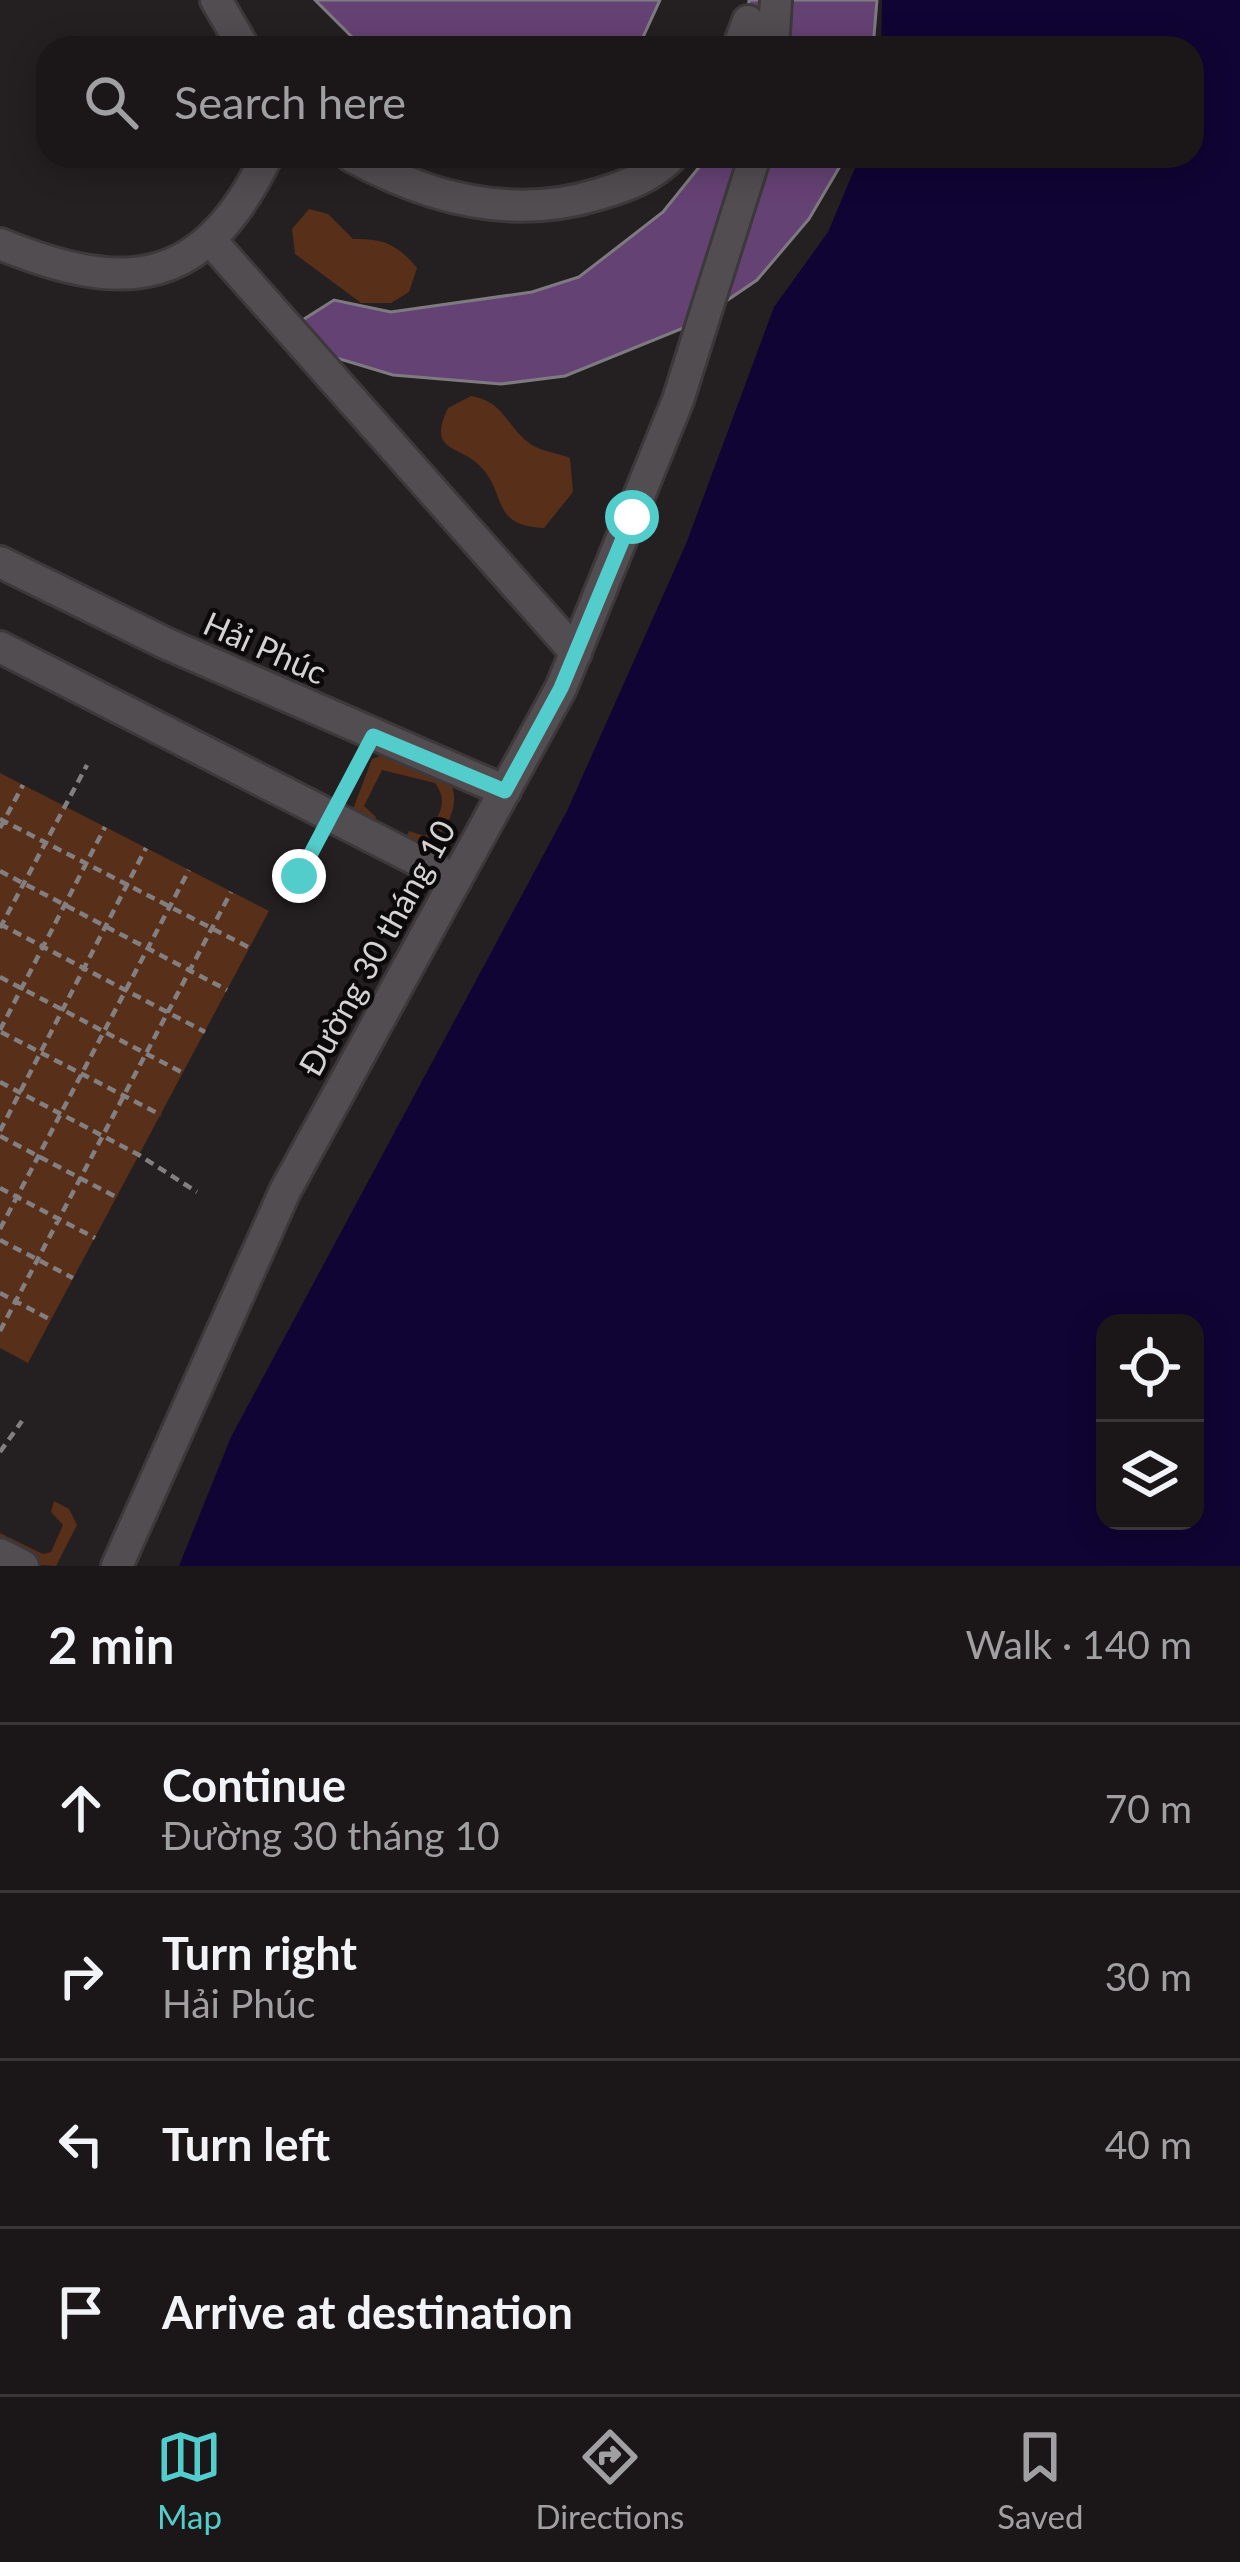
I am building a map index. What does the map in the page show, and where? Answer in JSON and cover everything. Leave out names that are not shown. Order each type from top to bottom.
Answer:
[{"type":"street","points":[[216,0],[237,36]]},
{"type":"street","points":[[774,36],[776,0]]},
{"type":"street","points":[[0,244],[96,274],[140,275],[212,242],[248,195],[261,168]]},
{"type":"street","points":[[375,168],[409,185],[494,207],[548,208],[628,185],[653,168]]},
{"type":"street","name":"Đường 30 tháng 10","points":[[117,1566],[285,1191],[576,652],[678,400],[751,168]]},
{"type":"street","points":[[212,242],[576,652]]},
{"type":"street","name":"Hải Phúc","points":[[0,562],[373,736],[505,791]]},
{"type":"street","points":[[0,647],[456,880]]},
{"type":"street","points":[[0,1554],[23,1566]]},
{"type":"path","points":[[299,876],[373,736]]},
{"type":"path","points":[[87,765],[1,926],[205,1032]]},
{"type":"path","points":[[22,785],[1,823],[250,948]]},
{"type":"path","points":[[105,827],[0,1030],[160,1115]]},
{"type":"path","points":[[116,1197],[0,1134],[146,848]]},
{"type":"path","points":[[0,1229],[189,870]]},
{"type":"path","points":[[0,871],[227,990]]},
{"type":"path","points":[[0,1331],[231,892]]},
{"type":"path","points":[[0,977],[183,1073]]},
{"type":"path","points":[[0,1082],[197,1192]]},
{"type":"path","points":[[0,1188],[95,1238]]},
{"type":"path","points":[[0,1240],[73,1278]]},
{"type":"path","points":[[0,1293],[51,1320]]},
{"type":"path","points":[[0,1452],[22,1420]]},
{"type":"shaded area","points":[[882,0],[1240,0],[1240,1566],[179,1566],[231,1437],[567,811],[686,544],[774,307],[828,232],[855,168],[1204,168],[1204,36],[881,36]]},
{"type":"shaded area","points":[[309,209],[328,214],[353,239],[382,242],[403,254],[417,268],[409,292],[391,303],[361,303],[295,254],[292,229]]},
{"type":"shaded area","points":[[471,396],[492,404],[532,445],[570,458],[573,492],[544,528],[527,526],[507,515],[479,465],[443,440],[442,422],[448,408]]},
{"type":"shaded area","points":[[385,754],[449,780],[453,807],[432,847],[402,844],[409,831],[425,836],[438,816],[442,797],[435,783],[382,770],[364,806],[376,817],[374,823],[352,812],[372,759]]},
{"type":"shaded area","points":[[0,773],[269,911],[28,1363],[0,1348]]},
{"type":"shaded area","points":[[54,1501],[69,1509],[77,1525],[56,1566],[40,1565],[0,1547],[0,1533],[43,1554],[51,1552],[63,1525],[51,1512]]},
{"type":"building","points":[[315,0],[660,0],[644,36],[351,36]]},
{"type":"building","points":[[749,0],[877,0],[874,36],[746,36]]},
{"type":"building","points":[[698,168],[839,168],[809,219],[757,280],[691,325],[565,376],[501,384],[393,375],[310,350],[301,321],[334,300],[391,312],[532,292],[579,277],[663,212]]},
{"type":"route","points":[[299,876],[373,736],[505,791],[561,688],[632,517]]}]
